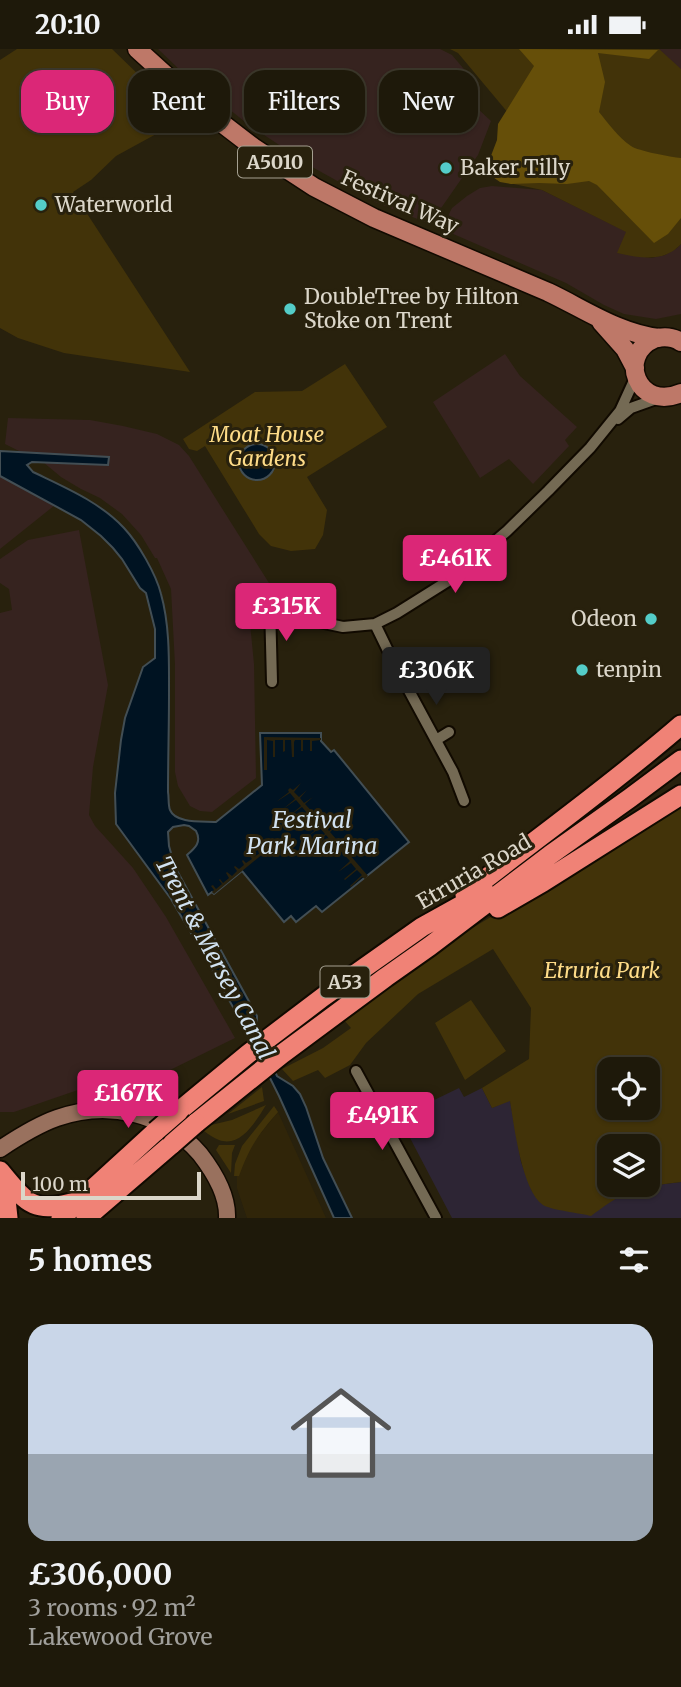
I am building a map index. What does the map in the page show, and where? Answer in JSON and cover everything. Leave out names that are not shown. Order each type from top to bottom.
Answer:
[{"type":"highway","points":[[422,927],[596,796],[681,725]]},
{"type":"highway","name":"A53","points":[[550,855],[681,760]]},
{"type":"highway","points":[[430,946],[543,882],[681,795]]},
{"type":"highway","name":"Etruria Road","points":[[84,1209],[156,1131],[248,1054],[323,997],[422,927],[550,855]]},
{"type":"highway","name":"Etruria Road","points":[[61,1218],[84,1209],[132,1179],[282,1054],[550,855]]},
{"type":"highway","points":[[0,1173],[25,1199],[40,1207],[84,1209]]},
{"type":"highway","points":[[0,1173],[8,1218]]},
{"type":"highway","points":[[101,1218],[132,1179]]},
{"type":"main road","name":"Festival Way","points":[[137,49],[202,108],[253,147],[314,187],[374,218],[548,292],[596,317],[630,331],[661,338]]},
{"type":"main road","name":"Festival Way","points":[[596,317],[625,349],[635,372]]},
{"type":"main road","name":"A5010","points":[[661,338],[681,342]]},
{"type":"main road","points":[[635,372],[638,354],[643,346],[661,338]]},
{"type":"main road","name":"A5010","points":[[635,372],[644,390],[673,398]]},
{"type":"street","points":[[661,338],[681,330]]},
{"type":"street","points":[[606,430],[620,411],[635,372]]},
{"type":"street","points":[[248,603],[270,605],[318,622],[344,627],[375,624],[439,587],[507,531],[631,408],[673,398]]},
{"type":"street","points":[[270,605],[272,682]]},
{"type":"street","points":[[375,624],[453,772],[464,801]]},
{"type":"street","points":[[436,740],[449,731]]},
{"type":"street","points":[[356,1071],[436,1218]]},
{"type":"street","points":[[0,1149],[27,1132],[74,1113],[106,1109],[132,1112],[157,1120],[175,1130],[194,1148],[210,1167],[224,1198],[227,1218]]},
{"type":"shaded area","points":[[158,49],[440,49],[452,55],[465,70],[379,70],[379,133],[478,133],[478,109],[491,121],[478,155],[430,224],[375,202],[314,168],[261,133],[365,133],[365,70],[244,70],[244,121],[230,110],[230,70],[180,70]]},
{"type":"shaded area","points":[[519,49],[658,50],[649,59],[598,53],[605,82],[599,112],[631,146],[647,152],[681,158],[681,218],[668,234],[654,243],[597,185],[589,181],[567,184],[511,184],[500,182],[487,173],[497,140],[498,124],[534,66]]},
{"type":"shaded area","points":[[653,49],[681,49],[681,72]]},
{"type":"shaded area","points":[[492,186],[542,190],[627,232],[618,253],[651,258],[665,255],[681,244],[681,314],[656,319],[624,314],[566,283],[451,233],[447,218],[452,208],[480,188]]},
{"type":"shaded area","points":[[505,354],[520,376],[577,427],[565,440],[569,446],[533,484],[509,459],[480,478],[433,402]]},
{"type":"shaded area","points":[[8,418],[90,420],[157,434],[179,445],[189,456],[269,583],[249,592],[248,603],[254,664],[256,778],[212,812],[200,811],[190,806],[178,786],[175,772],[175,665],[171,589],[157,558],[122,514],[100,498],[61,477],[43,462],[108,465],[109,457],[21,452],[5,444]]},
{"type":"shaded area","points":[[0,476],[55,505],[0,549]]},
{"type":"shaded area","points":[[79,530],[108,685],[93,767],[89,815],[95,826],[133,868],[166,917],[235,1038],[166,1072],[133,1071],[14,1112],[0,1112],[0,613],[12,610],[9,589],[0,583],[0,559],[28,540]]},
{"type":"shaded area","points":[[459,1088],[464,1097],[482,1088],[492,1108],[510,1100],[521,1162],[532,1191],[615,1199],[660,1197],[660,1185],[681,1182],[681,1218],[452,1218],[399,1117]]},
{"type":"shaded area","points":[[278,1112],[326,1218],[247,1218],[237,1188],[237,1166]]},
{"type":"green space","name":"Waterworld","points":[[17,49],[112,49],[134,70],[128,70],[128,133],[158,133],[116,156],[91,180],[73,192],[190,372],[64,353],[18,338],[0,328],[0,60]]},
{"type":"green space","points":[[450,49],[659,49],[681,69],[681,244],[659,257],[617,253],[626,232],[542,190],[509,183],[509,114],[478,77],[478,70],[472,70],[458,53]]},
{"type":"green space","name":"Moat House Gardens","points":[[345,364],[387,427],[307,477],[327,510],[323,535],[315,549],[291,551],[271,546],[259,534],[205,446],[197,451],[189,449],[183,439],[255,392],[302,391]]},
{"type":"green space","name":"Etruria Park","points":[[681,803],[681,1182],[660,1185],[660,1134],[597,1134],[597,1197],[619,1197],[591,1216],[547,1207],[536,1197],[524,1172],[510,1101],[492,1108],[482,1088],[529,1059],[531,1008],[493,949],[418,994],[366,1043],[350,1065],[325,1078],[318,1070],[293,1081],[282,1069],[323,1048],[351,1028],[343,1019],[459,936]]},
{"type":"green space","points":[[471,1000],[506,1051],[465,1080],[435,1023]]},
{"type":"green space","points":[[262,1087],[264,1101],[228,1114]]},
{"type":"green space","points":[[266,1105],[247,1131],[234,1140],[219,1140],[204,1131],[211,1125],[232,1120]]},
{"type":"green space","points":[[274,1106],[278,1112],[255,1141],[239,1176],[234,1176],[235,1164],[242,1146]]},
{"type":"green space","points":[[219,1145],[235,1145],[231,1173],[216,1150]]},
{"type":"water","points":[[257,444],[270,449],[275,462],[270,475],[257,480],[244,475],[239,462],[244,449]]},
{"type":"water","points":[[0,451],[109,457],[108,465],[32,462],[27,465],[33,472],[104,510],[135,542],[155,577],[164,606],[167,631],[168,792],[169,808],[173,814],[190,821],[216,822],[262,785],[260,733],[321,733],[321,741],[331,752],[334,750],[409,842],[322,912],[316,906],[296,922],[291,916],[284,922],[242,871],[214,894],[212,892],[208,895],[187,855],[198,842],[196,831],[184,825],[173,827],[168,832],[175,867],[257,1016],[257,1032],[277,1076],[300,1094],[323,1158],[352,1218],[334,1218],[247,1032],[171,899],[116,824],[115,793],[125,718],[143,667],[155,658],[155,629],[146,593],[122,559],[101,536],[81,520],[0,476]]},
{"type":"pier","points":[[264,737],[321,740],[312,741],[310,751],[310,740],[303,740],[301,751],[301,740],[295,740],[292,757],[291,740],[285,740],[283,752],[283,740],[275,740],[273,757],[273,741],[267,740],[267,770],[264,770]]},
{"type":"pier","points":[[301,783],[294,792],[299,797],[307,790],[300,798],[304,803],[313,797],[305,804],[317,817],[326,811],[318,819],[323,824],[331,817],[324,825],[329,831],[337,825],[330,832],[368,876],[365,879],[362,877],[351,887],[362,875],[357,870],[344,879],[356,869],[351,863],[338,872],[350,861],[332,842],[320,851],[331,841],[326,835],[314,844],[325,834],[320,828],[307,837],[319,827],[315,821],[302,830],[313,820],[308,814],[295,823],[307,813],[302,807],[289,816],[301,806],[296,800],[283,809],[295,799],[290,793],[276,802],[289,792],[290,788],[293,790]]},
{"type":"pier","points":[[260,847],[264,853],[214,894],[212,892],[214,890],[211,886],[216,889],[222,884],[220,879],[223,883],[229,878],[227,872],[232,876],[237,871],[234,867],[239,869],[244,865],[243,860],[246,863],[252,859],[249,855],[254,857],[260,853],[257,849]]},
{"type":"place","name":"Baker Tilly","points":[[446,168]]},
{"type":"place","name":"Waterworld","points":[[41,205]]},
{"type":"place","name":"DoubleTree by Hilton Stoke on Trent","points":[[290,309]]},
{"type":"place","name":"Odeon","points":[[651,619]]},
{"type":"place","name":"tenpin","points":[[582,670]]},
{"type":"water label","name":"Festival Park Marina","points":[[312,833]]},
{"type":"water label","name":"Trent & Mersey Canal","points":[[215,958]]}]
